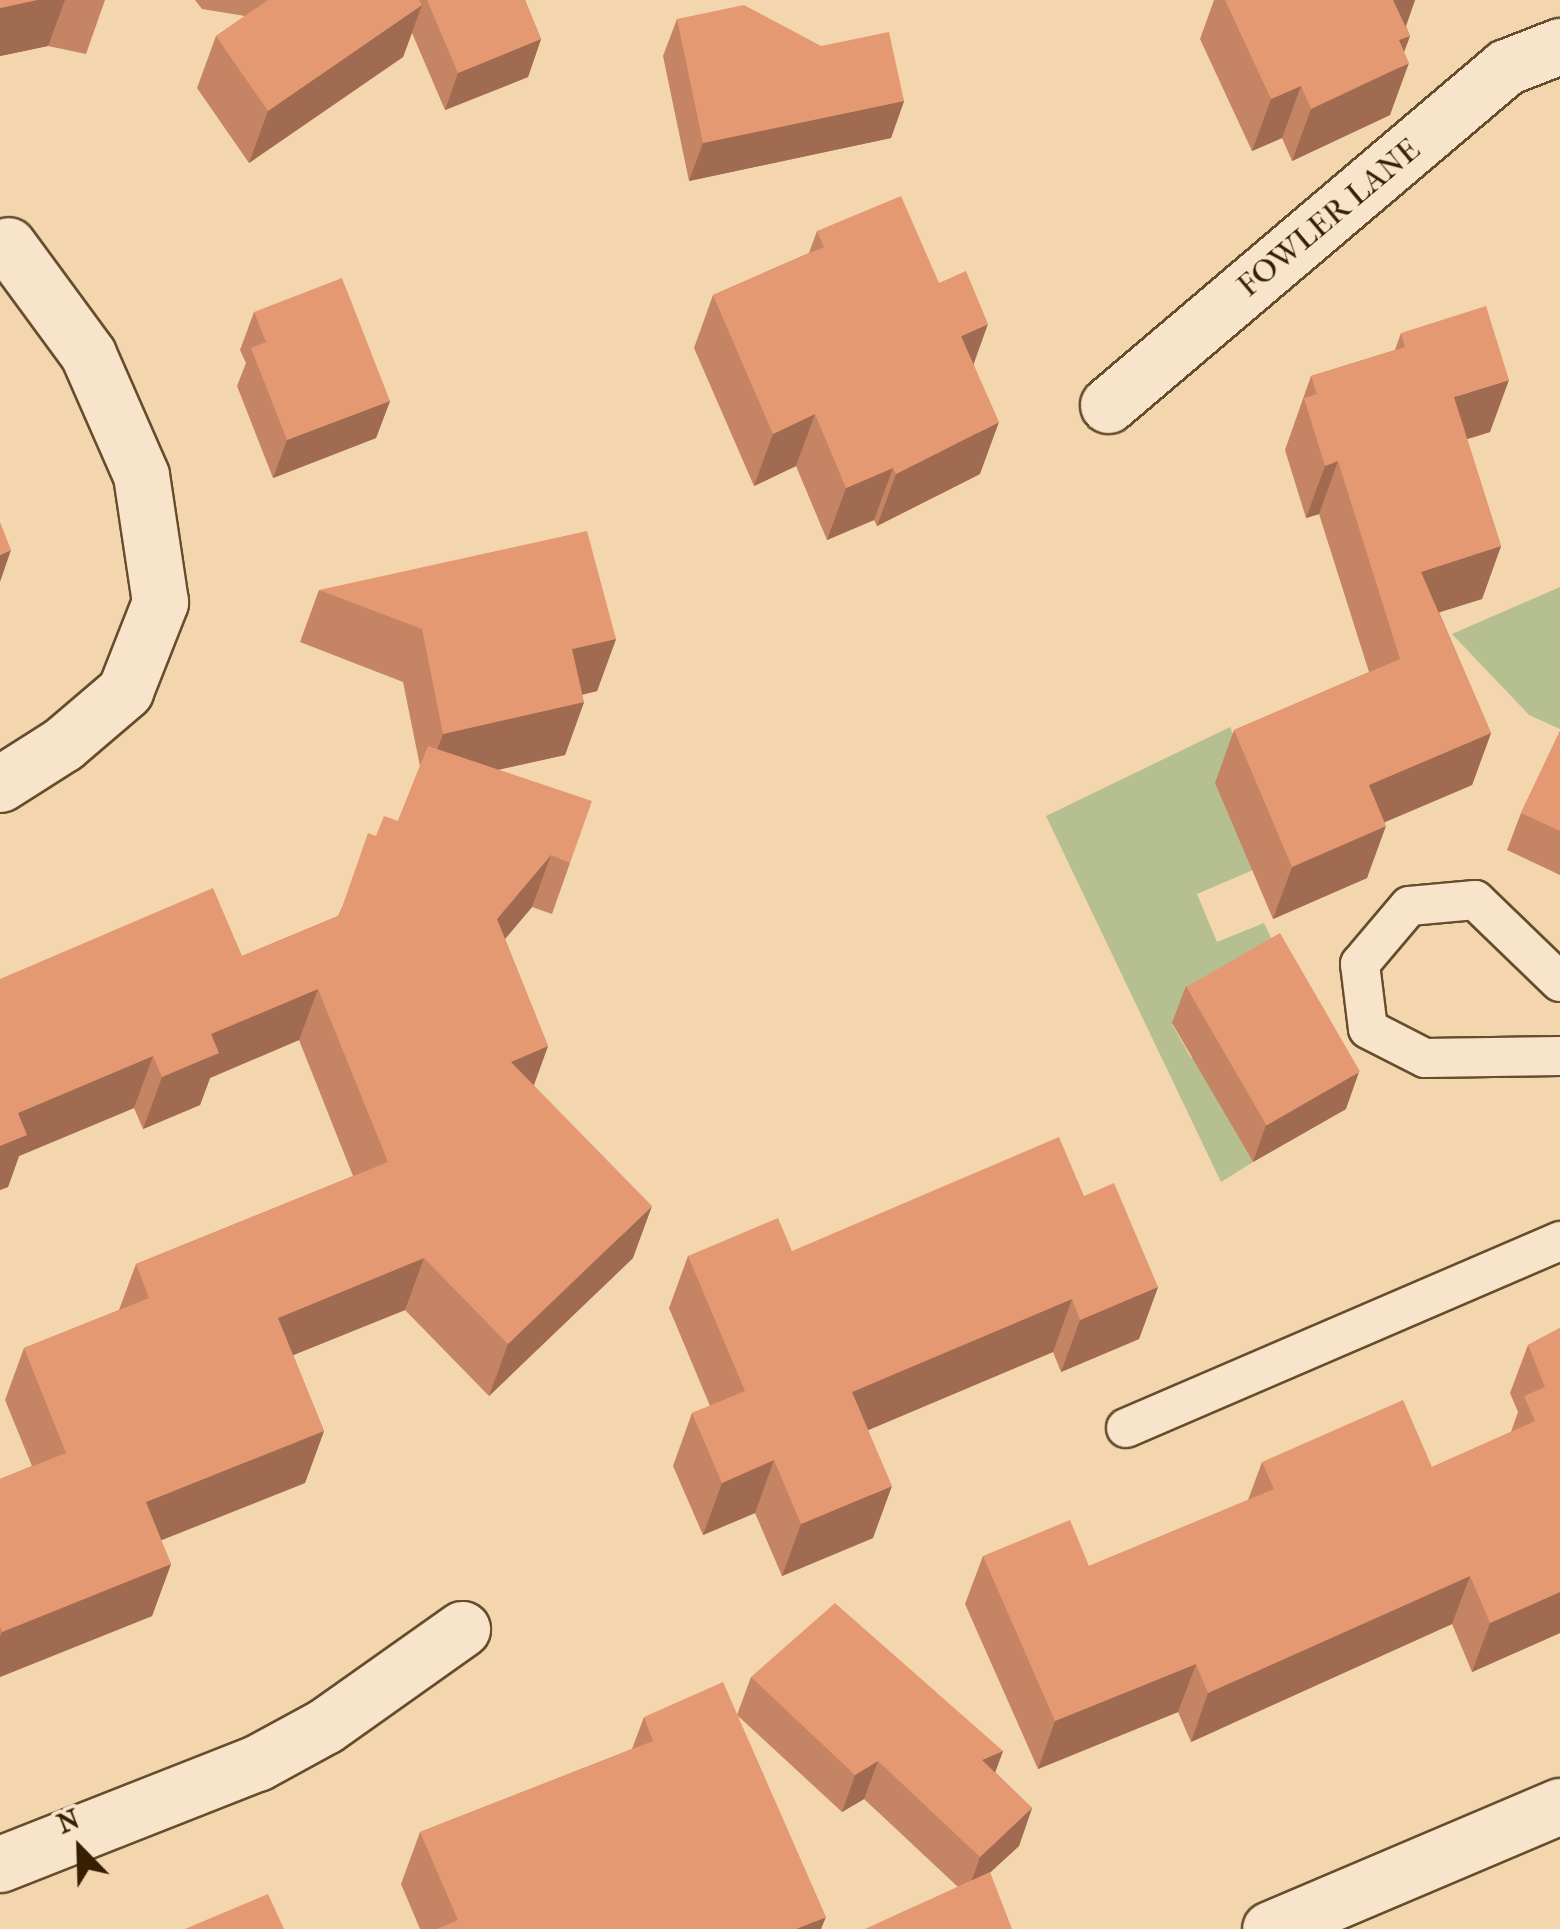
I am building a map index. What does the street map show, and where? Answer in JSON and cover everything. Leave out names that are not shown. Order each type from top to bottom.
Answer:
[{"type":"street","name":"FOWLER LANE","points":[[1108,405],[1506,67],[1560,46]]},
{"type":"street","points":[[0,784],[63,744],[125,691],[160,602],[141,475],[88,354],[8,245]]},
{"type":"street","points":[[0,1864],[257,1763],[325,1726],[462,1629]]},
{"type":"street","points":[[1270,1929],[1560,1806]]},
{"type":"lane","points":[[1560,982],[1475,900],[1409,906],[1360,964],[1368,1029],[1426,1058],[1560,1056]]},
{"type":"lane","points":[[1126,1428],[1560,1242]]},
{"type":"green space","points":[[1560,587],[1560,729],[1529,715],[1452,634]]},
{"type":"green space","points":[[1230,727],[1248,768],[1253,870],[1197,894],[1217,942],[1264,923],[1283,962],[1172,1024],[1191,1058],[1206,1049],[1217,1100],[1253,1162],[1221,1182],[1046,816]]},
{"type":"building","points":[[0,0],[37,0],[0,8]]},
{"type":"building","points":[[268,0],[419,0],[422,5],[268,111],[216,36]]},
{"type":"building","points":[[427,0],[525,0],[541,39],[458,73]]},
{"type":"building","points":[[1225,0],[1393,0],[1410,36],[1399,40],[1409,63],[1311,109],[1301,86],[1271,99]]},
{"type":"building","points":[[744,5],[821,46],[889,32],[904,101],[703,143],[677,19]]},
{"type":"building","points":[[901,196],[939,283],[966,271],[988,324],[961,336],[999,422],[896,474],[893,468],[846,488],[815,414],[773,434],[713,295],[824,247],[817,231]]},
{"type":"building","points":[[342,278],[390,401],[287,440],[251,348],[266,342],[254,312]]},
{"type":"building","points":[[1486,306],[1509,380],[1454,397],[1501,546],[1421,572],[1491,733],[1369,785],[1386,826],[1292,867],[1234,730],[1400,659],[1338,461],[1325,466],[1304,398],[1317,394],[1311,376],[1405,347],[1401,333]]},
{"type":"building","points":[[0,522],[11,550],[0,555]]},
{"type":"building","points":[[587,531],[616,639],[572,649],[584,702],[443,734],[422,629],[319,590]]},
{"type":"building","points":[[1560,731],[1560,831],[1521,813]]},
{"type":"building","points":[[428,746],[592,801],[570,863],[551,855],[497,919],[548,1046],[511,1062],[652,1206],[508,1344],[424,1258],[278,1318],[324,1431],[146,1502],[171,1564],[2,1632],[0,1479],[66,1453],[24,1348],[149,1298],[136,1264],[388,1162],[318,989],[211,1034],[219,1053],[162,1077],[153,1056],[18,1113],[27,1135],[0,1146],[0,979],[213,888],[242,956],[339,916],[368,833],[376,836],[384,816],[398,821]]},
{"type":"building","points":[[1280,933],[1360,1072],[1266,1126],[1186,987]]},
{"type":"building","points":[[1059,1137],[1084,1196],[1114,1183],[1158,1287],[1080,1320],[1072,1299],[852,1392],[892,1486],[801,1524],[774,1460],[722,1483],[692,1413],[745,1391],[688,1256],[778,1218],[792,1251]]},
{"type":"building","points":[[1560,1328],[1560,1592],[1490,1623],[1470,1576],[1208,1693],[1196,1664],[1055,1721],[983,1556],[1070,1520],[1089,1566],[1274,1489],[1262,1462],[1403,1400],[1432,1467],[1535,1421],[1524,1396],[1545,1387],[1528,1345]]},
{"type":"building","points":[[835,1603],[1003,1751],[982,1760],[1032,1808],[980,1857],[878,1761],[855,1775],[751,1677]]},
{"type":"building","points":[[723,1682],[826,1917],[796,1929],[437,1929],[458,1920],[420,1832],[653,1741],[644,1717]]},
{"type":"building","points":[[990,1872],[1012,1929],[865,1929]]},
{"type":"building","points":[[268,1894],[284,1929],[185,1929]]}]
